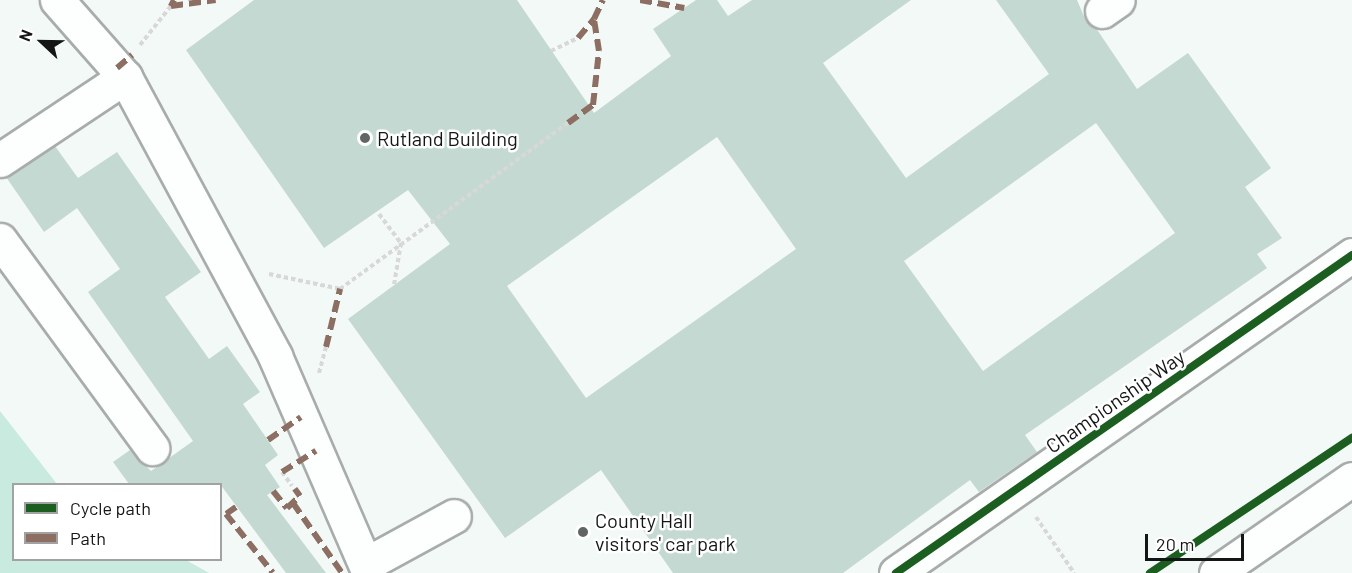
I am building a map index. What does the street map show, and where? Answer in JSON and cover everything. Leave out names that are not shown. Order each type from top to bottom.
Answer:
[{"type":"main road","points":[[57,0],[129,66],[227,266],[275,356],[367,569],[454,516]]},
{"type":"main road","points":[[0,160],[129,66]]},
{"type":"main road","points":[[0,240],[152,448]]},
{"type":"main road","name":"Championship Way","points":[[896,573],[1352,255]]},
{"type":"main road","points":[[1216,573],[1352,479]]},
{"type":"path","points":[[129,66],[171,6]]},
{"type":"path","points":[[551,51],[578,38]]},
{"type":"path","points":[[227,266],[340,289],[568,123]]},
{"type":"path","points":[[379,213],[402,243],[394,285]]},
{"type":"path","points":[[282,472],[295,489]]},
{"type":"path","points":[[1017,489],[1074,573]]},
{"type":"green space","points":[[0,411],[56,483],[12,483],[12,561],[188,561],[209,573],[0,573]]},
{"type":"building","points":[[254,0],[517,0],[594,113],[671,56],[653,29],[696,0],[717,0],[728,16],[752,0],[911,0],[823,63],[906,178],[1049,74],[996,0],[1077,0],[1086,21],[1096,28],[1137,89],[1188,53],[1271,168],[1245,187],[1282,238],[1257,254],[1267,268],[1025,435],[1037,452],[979,492],[970,480],[843,573],[673,573],[601,470],[505,538],[348,319],[450,244],[408,190],[324,248],[186,50]],"holes":[[[1096,123],[1175,233],[983,371],[904,261]],[[717,137],[796,249],[586,398],[507,286]]]},
{"type":"building","points":[[55,146],[78,178],[117,152],[201,272],[165,297],[209,359],[227,346],[260,392],[243,404],[278,455],[265,465],[280,487],[267,495],[326,573],[286,573],[222,487],[222,483],[128,483],[113,462],[130,450],[151,471],[193,441],[88,292],[120,269],[77,208],[44,232],[6,177]]},
{"type":"marked path","points":[[174,0],[171,6],[216,0]]},
{"type":"marked path","points":[[578,38],[594,19],[603,0]]},
{"type":"marked path","points":[[640,0],[684,8]]},
{"type":"marked path","points":[[568,123],[593,105],[599,51],[594,19]]},
{"type":"marked path","points":[[117,68],[132,55]]},
{"type":"marked path","points":[[326,347],[340,289]]},
{"type":"marked path","points":[[268,440],[301,417]]},
{"type":"marked path","points":[[282,472],[316,451]]},
{"type":"marked path","points":[[273,491],[287,508],[300,496],[295,489]]},
{"type":"marked path","points":[[293,503],[342,573]]},
{"type":"marked path","points":[[236,507],[226,514],[273,573]]},
{"type":"cycle path","points":[[896,573],[1352,255]]},
{"type":"cycle path","points":[[1150,573],[1352,438]]},
{"type":"place","name":"Rutland Building","points":[[365,138]]},
{"type":"place","name":"County Hall visitors' car park","points":[[583,532]]}]
